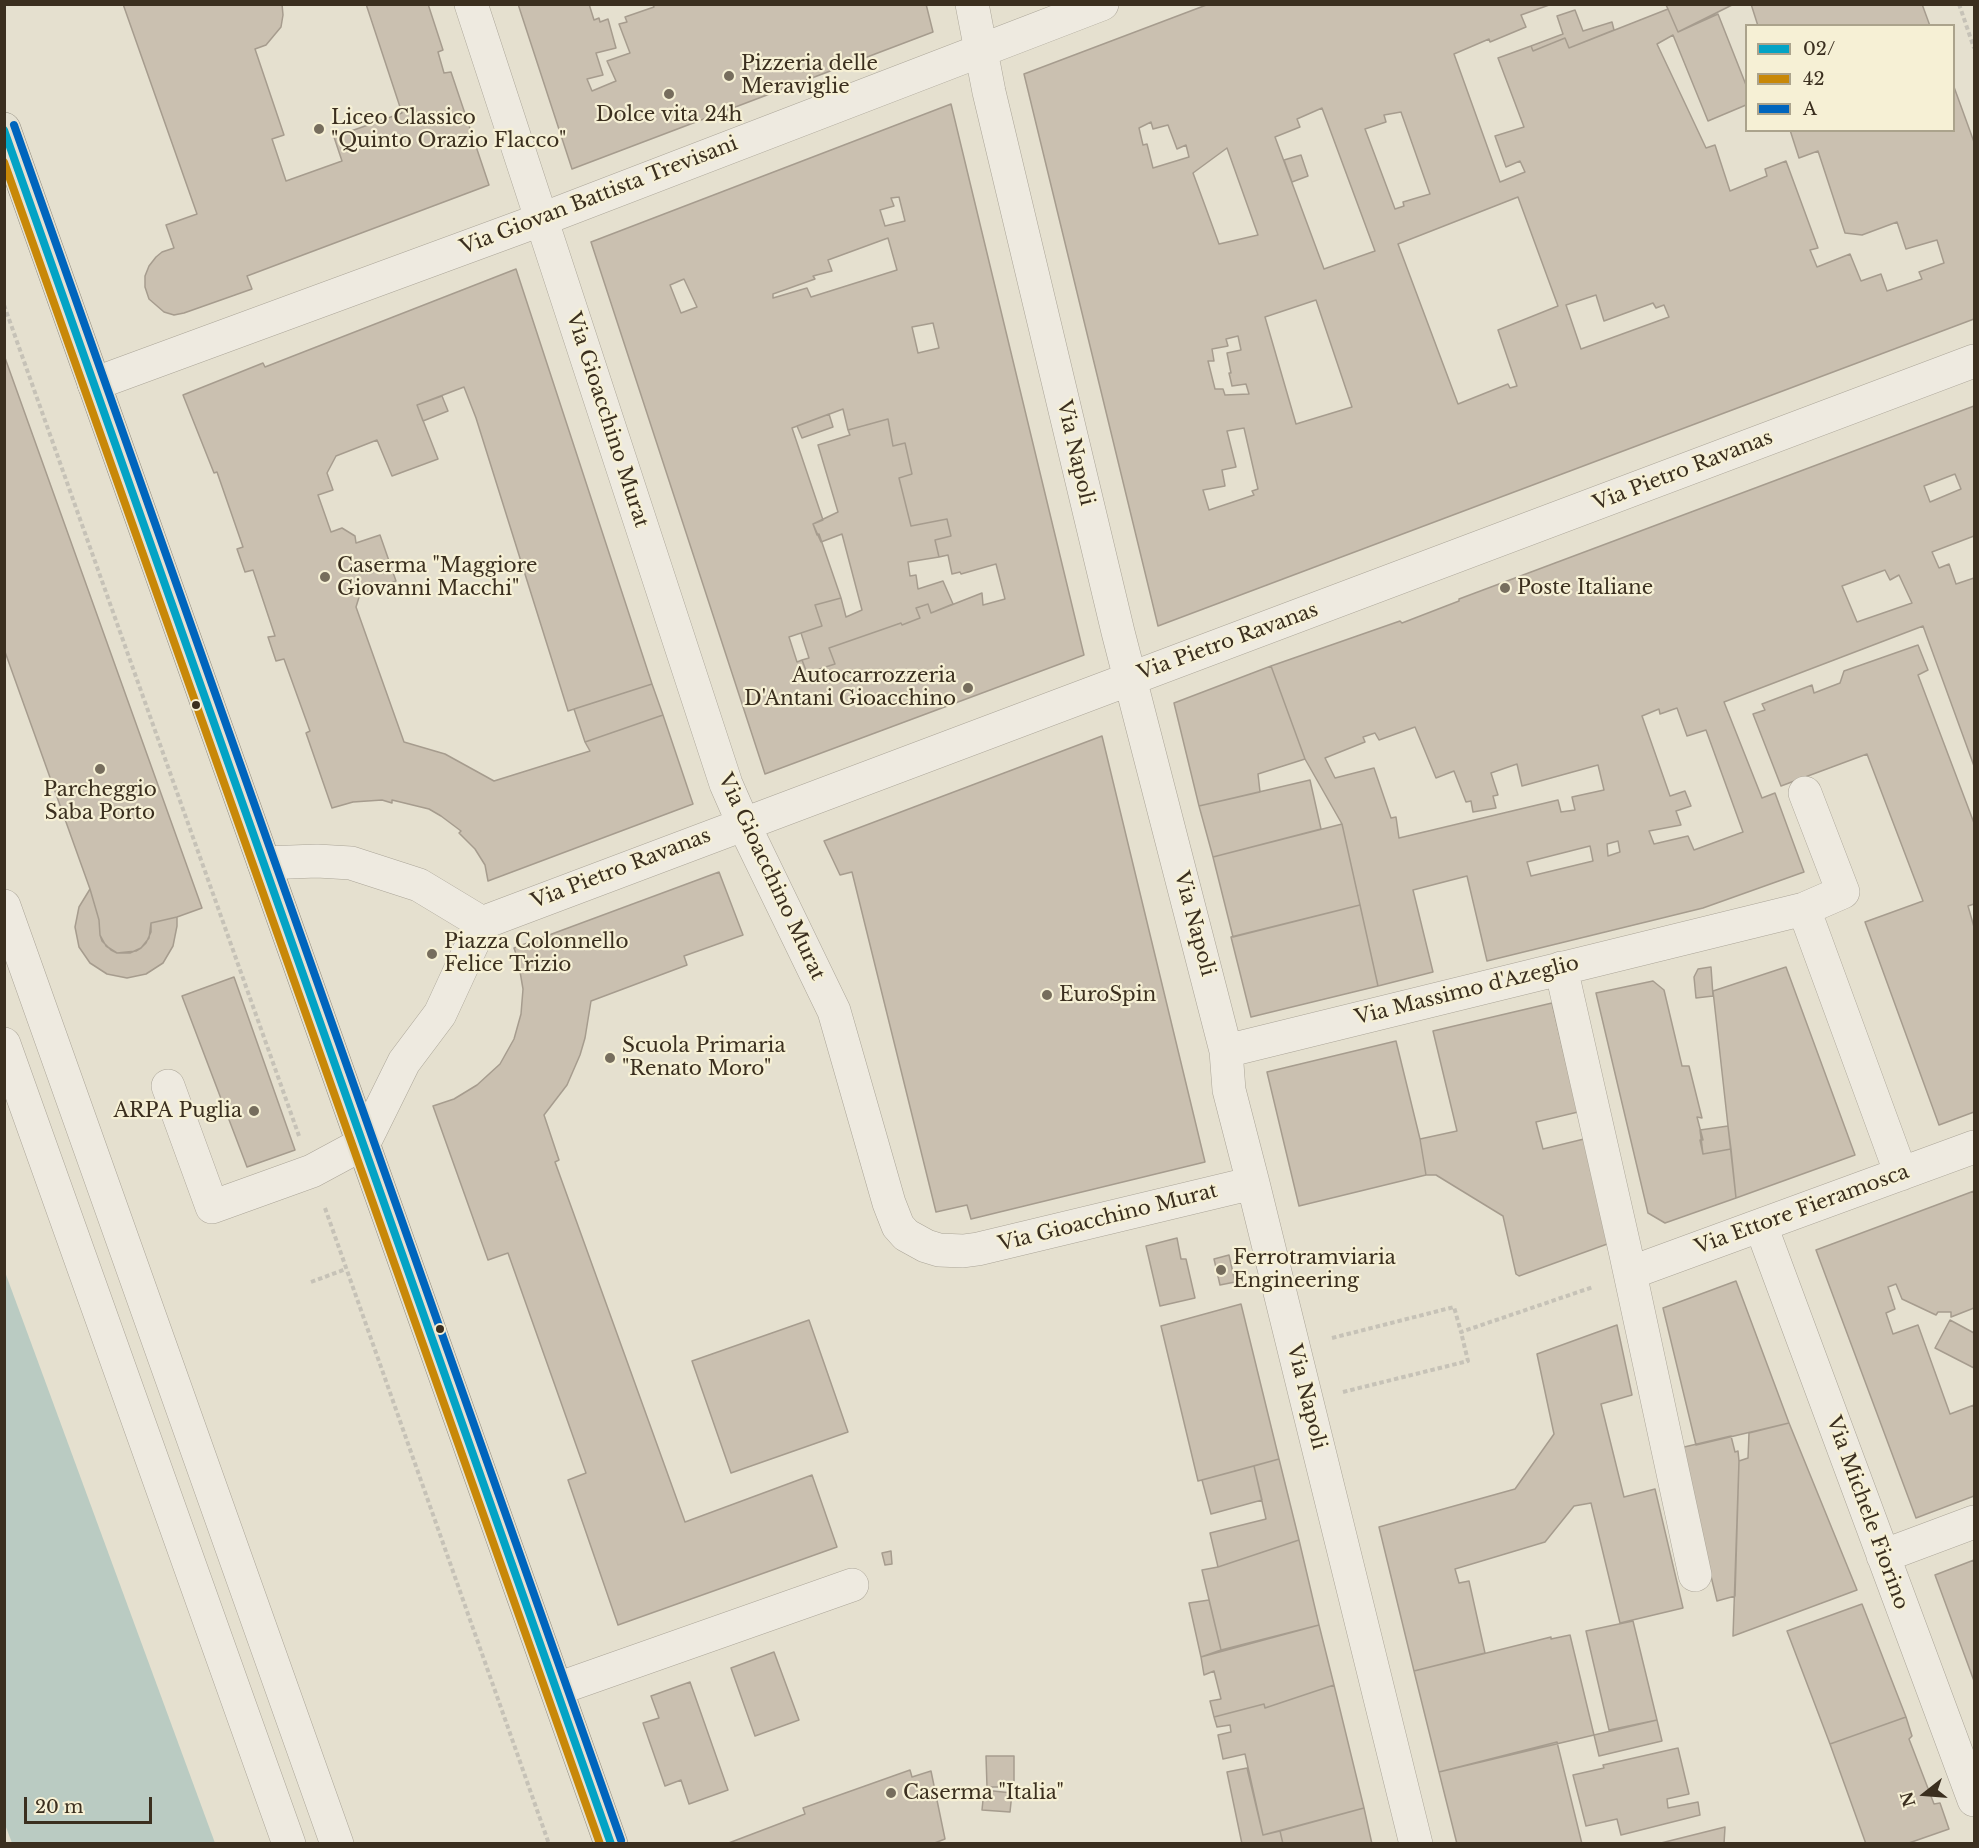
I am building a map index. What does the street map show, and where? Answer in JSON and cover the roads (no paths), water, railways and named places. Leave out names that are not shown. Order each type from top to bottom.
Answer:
[{"type":"main road","points":[[4,129],[611,1844]]},
{"type":"street","name":"Via Gioacchino Murat","points":[[471,4],[726,784],[834,1011],[893,1217],[906,1235],[916,1242],[939,1250],[963,1251],[1253,1183]]},
{"type":"street","name":"Via Napoli","points":[[972,4],[980,52],[1130,679],[1226,1051],[1229,1090],[1416,1844]]},
{"type":"street","name":"Via Giovan Battista Trevisani","points":[[94,384],[540,220],[1102,4]]},
{"type":"street","name":"Via Pietro Ravanas","points":[[482,923],[1974,360]]},
{"type":"street","name":"Via Massimo d'Azeglio","points":[[1226,1051],[1804,909],[1843,892],[1805,793]]},
{"type":"street","points":[[168,1086],[212,1207],[312,1171],[364,1143],[404,1062],[440,1014],[482,923],[418,885],[351,863],[317,861],[264,864]]},
{"type":"street","points":[[4,906],[337,1844]]},
{"type":"street","points":[[1804,909],[1901,1174]]},
{"type":"street","points":[[1561,968],[1695,1575]]},
{"type":"street","points":[[4,1044],[289,1844]]},
{"type":"street","name":"Via Ettore Fieramosca","points":[[1630,1273],[1974,1148]]},
{"type":"street","name":"Via Michele Fiorino","points":[[1761,1226],[1974,1800]]},
{"type":"street","points":[[1883,1556],[1974,1522]]},
{"type":"street","points":[[557,1689],[852,1585]]},
{"type":"place","name":"Pizzeria delle Meraviglie","points":[[729,76]]},
{"type":"place","name":"Dolce vita 24h","points":[[669,94]]},
{"type":"place","name":"Liceo Classico \"Quinto Orazio Flacco\"","points":[[319,129]]},
{"type":"place","name":"Caserma \"Maggiore Giovanni Macchi\"","points":[[325,577]]},
{"type":"place","name":"Poste Italiane","points":[[1505,588]]},
{"type":"place","name":"Autocarrozzeria D'Antani Gioacchino","points":[[968,688]]},
{"type":"place","name":"Parcheggio Saba Porto","points":[[100,769]]},
{"type":"place","name":"Piazza Colonnello Felice Trizio","points":[[432,954]]},
{"type":"place","name":"EuroSpin","points":[[1047,995]]},
{"type":"place","name":"Scuola Primaria \"Renato Moro\"","points":[[610,1058]]},
{"type":"place","name":"ARPA Puglia","points":[[254,1111]]},
{"type":"place","name":"Ferrotramviaria Engineering","points":[[1221,1270]]},
{"type":"place","name":"Caserma \"Italia\"","points":[[891,1793]]}]
